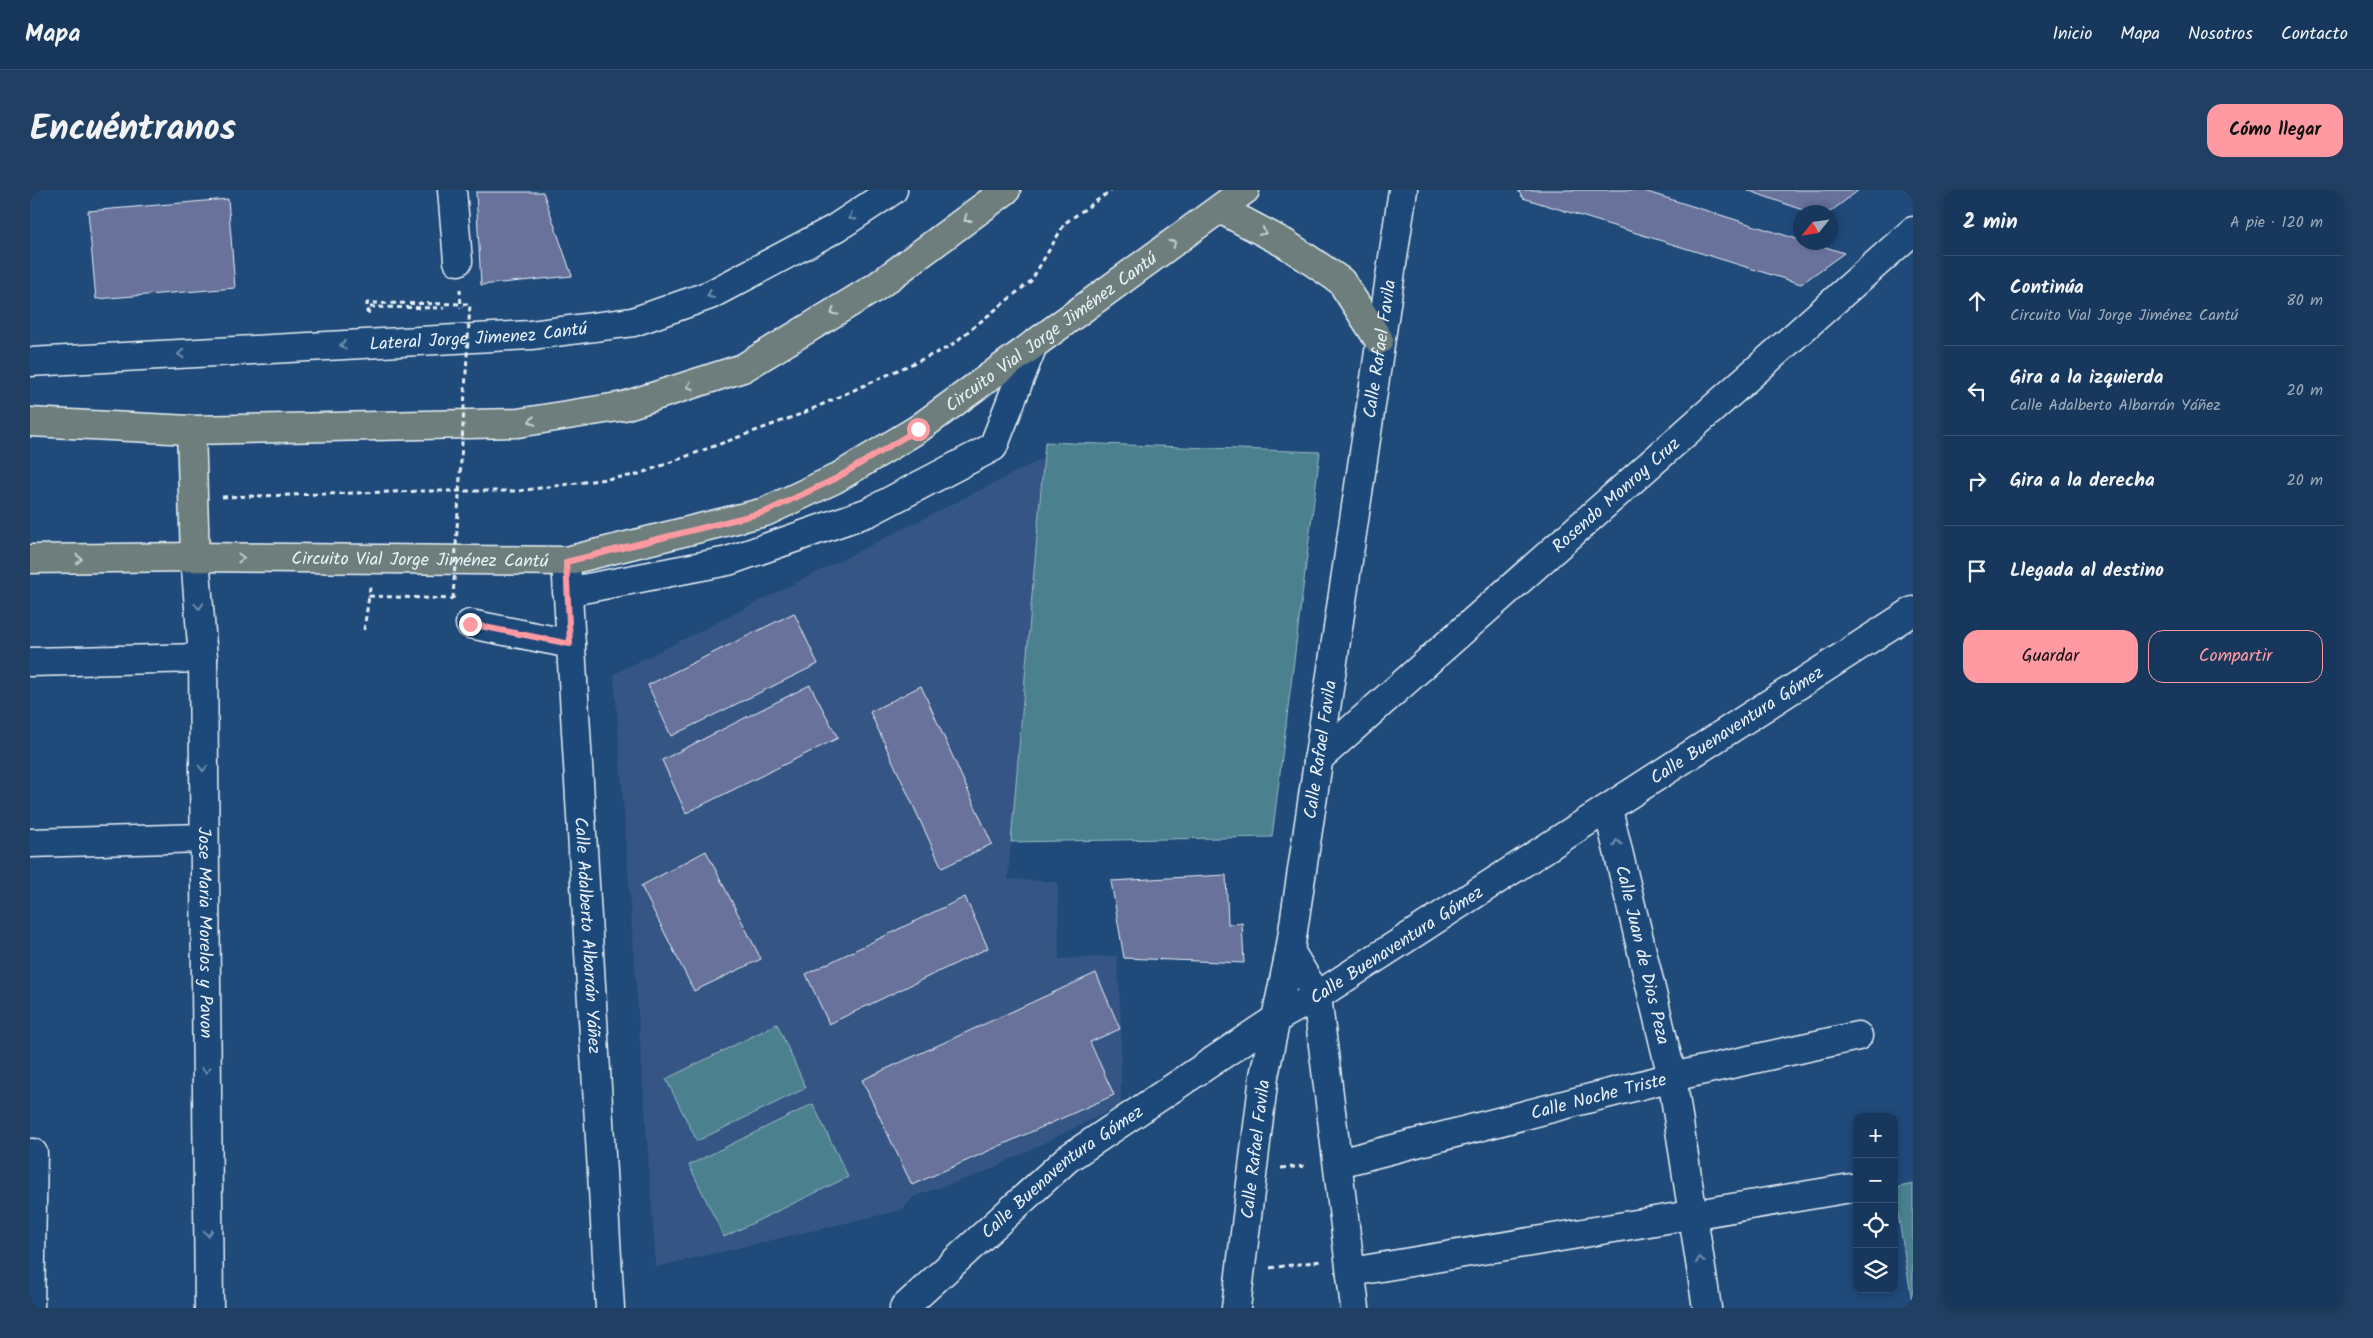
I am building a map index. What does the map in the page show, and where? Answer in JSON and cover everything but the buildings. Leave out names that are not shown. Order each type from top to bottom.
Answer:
[{"type":"main road","points":[[30,422],[191,430],[518,423],[624,406],[668,394],[743,368],[876,286],[1006,190]]},
{"type":"main road","name":"Circuito Vial Jorge Jiménez Cantú","points":[[30,559],[195,557],[566,562],[765,512],[835,479],[918,429],[1245,190]]},
{"type":"main road","points":[[1220,209],[1286,244],[1341,281],[1379,340]]},
{"type":"main road","points":[[191,430],[195,557]]},
{"type":"street","points":[[452,190],[458,261]]},
{"type":"street","name":"Lateral Jorge Jimenez Cantú","points":[[30,362],[531,335],[633,322],[710,295],[836,228],[893,190]]},
{"type":"street","name":"Calle Rafael Favila","points":[[1236,1308],[1264,1076],[1278,1018],[1290,951],[1379,340],[1403,190]]},
{"type":"street","name":"Rosendo Monroy Cruz","points":[[1318,759],[1913,231]]},
{"type":"street","points":[[568,592],[728,561],[869,512],[993,447],[1033,345]]},
{"type":"street","name":"Jose Maria Morelos y Pavon","points":[[195,557],[203,658],[209,1308]]},
{"type":"street","name":"Calle Adalberto Albarrán Yáñez","points":[[566,562],[610,1308]]},
{"type":"street","name":"Calle Buenaventura Gómez","points":[[904,1308],[1068,1158],[1278,1018],[1317,996],[1913,611]]},
{"type":"street","points":[[470,624],[570,644]]},
{"type":"street","points":[[30,662],[203,658]]},
{"type":"street","name":"Calle Juan de Dios Peza","points":[[1608,809],[1672,1077],[1707,1308]]},
{"type":"street","points":[[30,843],[204,838]]},
{"type":"street","points":[[1290,951],[1317,996],[1339,1164],[1355,1308]]},
{"type":"street","name":"Calle Noche Triste","points":[[1339,1164],[1672,1077],[1858,1036]]},
{"type":"street","points":[[30,1153],[34,1153],[30,1308]]},
{"type":"street","points":[[1350,1265],[1693,1214],[1851,1188]]},
{"type":"path","points":[[404,313],[367,312],[366,303],[470,304],[453,599]]},
{"type":"path","points":[[368,315],[368,307],[461,308],[460,315]]},
{"type":"path","points":[[364,630],[369,596]]},
{"type":"path","points":[[1280,1168],[1339,1164]]},
{"type":"path","points":[[1269,1268],[1350,1265]]},
{"type":"shaded area","points":[[1044,458],[1008,879],[1058,882],[1059,959],[1117,956],[1121,1022],[1121,1105],[985,1172],[915,1196],[902,1210],[656,1267],[614,674]]},
{"type":"green space","points":[[1045,442],[1320,452],[1272,837],[1011,842]]},
{"type":"green space","points":[[777,1024],[806,1088],[697,1141],[666,1079]]},
{"type":"green space","points":[[813,1104],[848,1177],[724,1237],[689,1165]]},
{"type":"green space","points":[[1913,1184],[1913,1308],[1898,1213],[1898,1187]]},
{"type":"route","points":[[470,624],[570,644],[566,562],[708,528],[765,512],[835,479],[918,429]]}]
